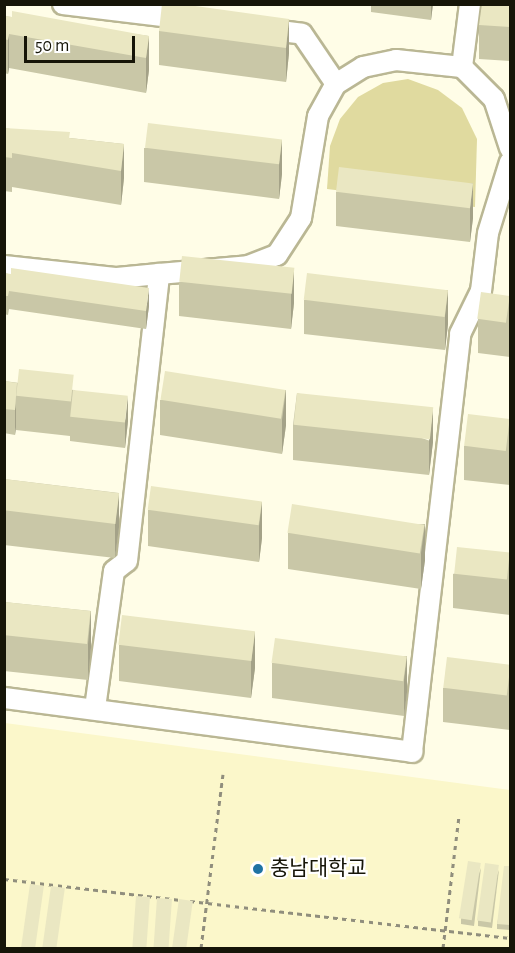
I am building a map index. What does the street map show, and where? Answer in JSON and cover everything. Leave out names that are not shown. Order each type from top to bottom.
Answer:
[{"type":"lane","points":[[63,4],[123,7],[212,22]]},
{"type":"lane","points":[[462,67],[470,4]]},
{"type":"lane","points":[[246,27],[302,34],[336,84]]},
{"type":"lane","points":[[4,266],[117,278],[248,266],[277,255],[301,218],[318,116],[336,84],[363,67],[396,60],[462,67],[494,99],[510,148]]},
{"type":"lane","points":[[4,698],[95,708],[412,752],[460,334],[481,291],[488,233],[510,162]]},
{"type":"lane","points":[[95,708],[114,571],[127,561],[159,274]]},
{"type":"path","points":[[201,948],[223,774]]},
{"type":"path","points":[[443,948],[459,815]]},
{"type":"path","points":[[4,879],[510,938]]},
{"type":"shaded area","points":[[408,79],[438,90],[462,108],[477,139],[475,207],[327,189],[330,146],[340,119],[358,97],[383,83]]},
{"type":"shaded area","name":"충남대학교","points":[[5,723],[510,790],[510,948],[5,948]]},
{"type":"building","points":[[162,4],[181,4],[289,19],[286,48],[159,31]]},
{"type":"building","points":[[482,4],[510,4],[510,27],[479,25]]},
{"type":"building","points":[[12,11],[149,36],[146,58],[9,34],[8,40],[4,39],[4,16],[12,17]]},
{"type":"building","points":[[148,123],[282,139],[279,164],[145,148]]},
{"type":"building","points":[[4,128],[70,132],[69,138],[124,144],[121,171],[12,153],[12,158],[4,157]]},
{"type":"building","points":[[339,167],[473,183],[470,208],[336,192]]},
{"type":"building","points":[[182,256],[294,268],[292,294],[179,282]]},
{"type":"building","points":[[11,268],[149,288],[146,311],[9,291],[8,296],[4,296],[4,273],[11,274]]},
{"type":"building","points":[[307,273],[448,290],[445,317],[304,300]]},
{"type":"building","points":[[481,292],[510,296],[506,323],[477,319]]},
{"type":"building","points":[[19,369],[74,375],[71,402],[16,396]]},
{"type":"building","points":[[165,371],[285,390],[281,419],[160,400]]},
{"type":"building","points":[[4,381],[17,383],[15,410],[4,409]]},
{"type":"building","points":[[73,390],[128,396],[125,423],[70,417]]},
{"type":"building","points":[[297,393],[433,407],[430,439],[294,425]]},
{"type":"building","points":[[468,414],[510,419],[506,451],[464,446]]},
{"type":"building","points":[[4,479],[119,493],[115,524],[4,510]]},
{"type":"building","points":[[151,486],[262,502],[259,525],[148,510]]},
{"type":"building","points":[[292,504],[424,525],[420,554],[287,533]]},
{"type":"building","points":[[457,547],[510,553],[507,579],[454,574]]},
{"type":"building","points":[[4,602],[91,611],[87,644],[4,635]]},
{"type":"building","points":[[122,615],[255,631],[251,661],[118,645]]},
{"type":"building","points":[[275,638],[407,657],[403,681],[272,663]]},
{"type":"building","points":[[447,657],[510,665],[507,696],[443,688]]},
{"type":"building","points":[[468,861],[481,863],[472,920],[459,918]]},
{"type":"building","points":[[485,863],[499,865],[491,922],[477,920]]},
{"type":"building","points":[[504,866],[510,866],[510,925],[497,924]]},
{"type":"building","points":[[30,884],[44,886],[35,948],[21,947]]},
{"type":"building","points":[[51,886],[65,888],[56,948],[42,947]]},
{"type":"building","points":[[136,896],[150,897],[146,948],[132,948]]},
{"type":"building","points":[[157,898],[172,899],[169,948],[154,948]]},
{"type":"building","points":[[179,899],[193,901],[186,948],[172,948]]},
{"type":"place","name":"충남대학교","points":[[258,869]]}]
